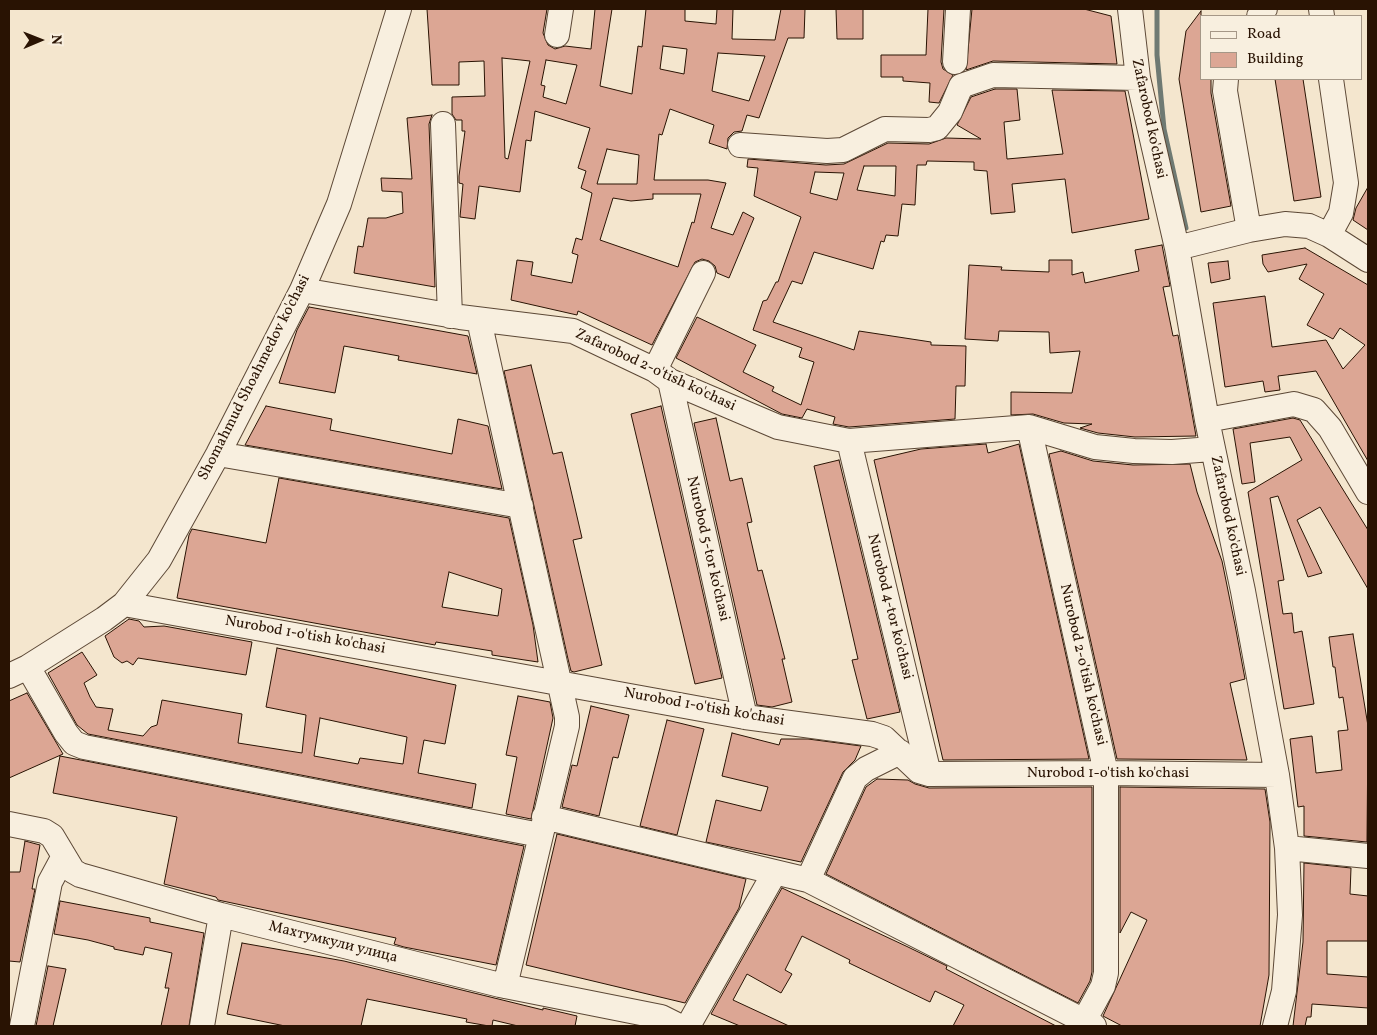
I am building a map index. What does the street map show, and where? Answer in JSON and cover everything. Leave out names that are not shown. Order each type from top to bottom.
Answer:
[{"type":"street","name":"Shomahmud Shoahmedov ko'chasi","points":[[18,672],[104,619],[124,604],[159,560],[218,454],[302,290],[339,204],[399,9]]},
{"type":"street","points":[[557,34],[561,9]]},
{"type":"street","points":[[955,62],[958,9]]},
{"type":"street","name":"Zafarobod ko'chasi","points":[[1130,9],[1138,78],[1177,248],[1212,449],[1243,591],[1277,776],[1287,848],[1290,914],[1284,991],[1275,1026]]},
{"type":"street","points":[[740,146],[827,152],[843,150],[873,133],[885,129],[930,130],[937,128],[950,112],[961,86],[993,75],[1138,78]]},
{"type":"street","points":[[1226,80],[1225,91],[1249,230]]},
{"type":"street","points":[[1330,235],[1341,213],[1346,183],[1331,80]]},
{"type":"street","points":[[443,124],[450,316]]},
{"type":"street","points":[[1177,248],[1249,230],[1285,224],[1309,226],[1330,235],[1368,260]]},
{"type":"street","points":[[662,376],[703,273]]},
{"type":"street","name":"Zafarobod 2-o'tish ko'chasi","points":[[302,290],[450,316],[572,331],[662,376],[778,427],[849,440],[1029,426],[1095,446],[1134,451],[1172,452],[1212,449]]},
{"type":"street","points":[[479,320],[567,717],[567,726],[505,986]]},
{"type":"street","name":"Nurobod 5-tor ko'chasi","points":[[662,376],[745,717]]},
{"type":"street","points":[[1207,420],[1294,404],[1314,410],[1330,428],[1368,492]]},
{"type":"street","name":"Nurobod 2-o'tish ko'chasi","points":[[1029,426],[1106,772],[1106,974],[1089,1024]]},
{"type":"street","name":"Nurobod 4-tor ko'chasi","points":[[849,440],[929,774]]},
{"type":"street","points":[[218,454],[521,506]]},
{"type":"street","name":"Nurobod 1-o'tish ko'chasi","points":[[124,604],[745,717],[872,734],[884,738],[919,771],[929,774],[1106,772],[1277,776]]},
{"type":"street","points":[[18,672],[74,743],[84,748],[542,826],[808,880],[1089,1024]]},
{"type":"street","points":[[808,880],[855,778],[860,773],[900,752]]},
{"type":"street","name":"Махтумкули улица","points":[[9,824],[44,831],[52,836],[73,871],[80,875],[221,915],[505,986],[665,1023]]},
{"type":"street","points":[[1287,848],[1368,856]]},
{"type":"street","points":[[22,1026],[50,882],[64,856]]},
{"type":"street","points":[[688,1026],[775,872]]},
{"type":"street","points":[[202,1026],[221,915]]},
{"type":"building","points":[[427,9],[547,9],[543,33],[548,45],[555,49],[565,46],[591,49],[595,9],[612,9],[600,86],[632,94],[638,46],[642,47],[646,9],[685,9],[685,21],[716,24],[717,9],[733,9],[732,39],[775,40],[781,9],[805,9],[804,38],[788,38],[759,118],[747,115],[742,131],[734,132],[728,138],[727,149],[709,143],[714,125],[670,109],[662,135],[659,134],[654,180],[708,180],[726,183],[711,228],[733,235],[743,212],[754,218],[729,278],[717,273],[715,266],[709,261],[702,259],[695,262],[652,345],[578,311],[577,315],[511,300],[517,260],[533,262],[531,275],[572,283],[578,255],[572,253],[576,238],[582,240],[592,193],[581,188],[586,171],[578,168],[590,128],[535,111],[531,141],[526,140],[520,192],[479,186],[475,219],[460,217],[463,184],[459,183],[459,176],[465,131],[462,131],[462,120],[456,120],[452,114],[452,97],[485,96],[484,61],[459,62],[459,85],[432,85]],"holes":[[[663,46],[687,49],[684,74],[660,69]],[[718,53],[765,56],[749,101],[712,91]],[[502,58],[530,61],[508,159],[505,158]],[[546,60],[577,65],[566,104],[543,97],[545,86],[541,85]],[[607,149],[639,155],[637,184],[597,184]],[[653,194],[701,194],[694,223],[692,222],[678,267],[600,240],[613,198],[631,201],[653,199]]]},
{"type":"building","points":[[836,9],[863,9],[863,39],[837,39]]},
{"type":"building","points":[[928,9],[944,9],[941,62],[943,69],[953,75],[939,103],[929,102],[930,83],[903,81],[903,77],[881,77],[881,55],[926,55]]},
{"type":"building","points":[[972,9],[1084,9],[1111,16],[1117,64],[993,61],[966,70]]},
{"type":"building","points":[[1201,11],[1200,80],[1211,80],[1211,93],[1231,206],[1201,212],[1179,79],[1186,31]]},
{"type":"building","points":[[1275,80],[1303,80],[1321,197],[1294,201]]},
{"type":"building","points":[[995,89],[1017,89],[1020,120],[1004,122],[1007,159],[1063,154],[1052,90],[1125,91],[1149,219],[1072,233],[1065,179],[1012,184],[1015,212],[991,214],[987,171],[974,170],[974,162],[927,161],[926,165],[917,165],[915,205],[902,204],[898,236],[886,235],[884,242],[881,241],[873,269],[814,252],[802,284],[792,281],[773,322],[854,350],[859,331],[931,342],[931,345],[966,346],[965,386],[956,386],[955,419],[849,427],[833,424],[835,417],[807,409],[802,418],[782,414],[676,358],[697,317],[756,345],[743,372],[774,387],[772,391],[801,405],[814,362],[799,357],[802,348],[753,330],[763,301],[767,300],[776,282],[778,282],[801,217],[754,196],[758,168],[747,167],[748,159],[826,165],[844,164],[888,143],[929,144],[946,138],[981,139],[957,125],[971,97]],"holes":[[[864,166],[896,166],[895,196],[857,190]],[[815,172],[844,173],[837,200],[810,193]]]},
{"type":"building","points":[[432,115],[429,124],[435,287],[354,273],[358,246],[363,247],[368,218],[386,218],[403,213],[402,192],[382,191],[381,178],[412,179],[407,118]]},
{"type":"building","points":[[1368,187],[1368,230],[1353,220],[1356,208]]},
{"type":"building","points":[[1162,245],[1170,286],[1163,287],[1173,336],[1178,335],[1196,436],[1135,437],[1098,433],[1080,428],[1092,424],[1064,423],[1033,414],[1011,415],[1011,392],[1072,393],[1080,351],[1050,353],[1049,332],[999,331],[998,341],[965,339],[969,265],[1002,267],[1001,270],[1049,272],[1049,260],[1072,260],[1072,275],[1083,272],[1085,283],[1139,271],[1135,250]]},
{"type":"building","points":[[1305,248],[1368,285],[1368,461],[1316,371],[1278,376],[1280,390],[1265,392],[1263,381],[1225,387],[1213,303],[1265,296],[1272,347],[1326,340],[1343,369],[1365,345],[1340,328],[1333,339],[1307,325],[1324,294],[1299,279],[1307,264],[1268,272],[1263,264],[1262,255]]},
{"type":"building","points":[[1228,261],[1230,279],[1211,283],[1208,263]]},
{"type":"building","points":[[309,307],[468,336],[477,374],[398,360],[399,356],[344,346],[335,393],[279,383],[297,330]]},
{"type":"building","points":[[531,365],[553,454],[562,452],[582,538],[573,540],[602,665],[574,672],[571,671],[568,659],[504,371]]},
{"type":"building","points":[[266,406],[332,419],[330,430],[452,454],[458,419],[488,426],[502,489],[245,445]]},
{"type":"building","points":[[661,406],[722,678],[695,684],[631,414]]},
{"type":"building","points":[[716,418],[730,481],[742,478],[752,522],[747,523],[758,571],[762,570],[785,659],[782,659],[792,702],[772,707],[757,705],[694,423]]},
{"type":"building","points":[[1293,418],[1300,420],[1368,530],[1368,589],[1320,507],[1297,520],[1322,573],[1308,577],[1278,496],[1270,498],[1284,580],[1278,581],[1283,614],[1292,613],[1294,633],[1302,631],[1314,704],[1284,709],[1248,492],[1302,460],[1290,437],[1250,443],[1255,482],[1242,484],[1233,429]]},
{"type":"building","points":[[986,444],[988,453],[1019,444],[1089,759],[943,760],[874,460],[921,449]]},
{"type":"building","points":[[1061,451],[1093,461],[1133,465],[1190,464],[1197,492],[1222,561],[1235,625],[1245,679],[1230,683],[1247,760],[1117,759],[1049,454]]},
{"type":"building","points":[[839,460],[900,712],[867,719],[852,660],[858,659],[814,466]]},
{"type":"building","points":[[279,478],[509,518],[533,625],[538,662],[492,655],[492,651],[436,642],[435,645],[177,598],[189,535],[192,529],[266,543]],"holes":[[[449,572],[502,589],[498,616],[442,607]]]},
{"type":"building","points":[[129,619],[139,621],[144,627],[164,626],[252,642],[246,675],[138,658],[133,665],[127,661],[122,663],[114,657],[105,636]]},
{"type":"building","points":[[1353,634],[1368,726],[1367,842],[1304,836],[1304,806],[1298,807],[1290,739],[1312,736],[1316,773],[1342,770],[1338,731],[1348,730],[1343,697],[1339,698],[1329,637]]},
{"type":"building","points":[[277,648],[456,685],[445,744],[424,740],[418,773],[476,784],[472,808],[88,734],[77,725],[48,673],[82,652],[97,675],[84,683],[90,697],[96,707],[113,709],[108,730],[143,736],[151,727],[157,725],[162,700],[242,714],[238,743],[302,753],[306,715],[266,707]],"holes":[[[320,718],[407,737],[403,764],[360,758],[358,764],[314,756]]]},
{"type":"building","points":[[27,693],[63,754],[9,778],[9,701]]},
{"type":"building","points":[[518,696],[550,702],[553,718],[531,819],[506,814],[517,757],[506,755]]},
{"type":"building","points":[[591,706],[629,715],[618,758],[613,757],[599,816],[562,807],[572,765],[577,766]]},
{"type":"building","points":[[667,720],[704,729],[677,835],[640,826]]},
{"type":"building","points":[[732,733],[779,745],[781,739],[808,739],[861,746],[855,760],[843,772],[801,862],[706,842],[716,800],[761,811],[768,787],[722,776]]},
{"type":"building","points":[[60,756],[524,846],[496,965],[404,947],[394,944],[396,938],[218,900],[216,897],[164,884],[177,817],[53,793]]},
{"type":"building","points":[[877,779],[908,780],[929,788],[1092,787],[1092,972],[1090,981],[1078,1003],[826,874],[866,787]]},
{"type":"building","points":[[1120,787],[1265,789],[1270,822],[1269,975],[1260,1026],[1122,1026],[1103,1016],[1147,920],[1131,912],[1120,933]]},
{"type":"building","points":[[557,834],[746,879],[739,908],[685,1003],[526,965]]},
{"type":"building","points":[[25,841],[40,845],[32,889],[35,889],[20,962],[9,961],[9,872],[20,872]]},
{"type":"building","points":[[1304,863],[1351,868],[1350,894],[1368,896],[1368,941],[1327,941],[1327,974],[1368,977],[1368,1008],[1312,1004],[1311,1017],[1307,1017],[1305,1026],[1293,1026],[1303,942]]},
{"type":"building","points":[[782,888],[947,966],[946,969],[1056,1026],[953,1026],[964,1005],[935,991],[930,1002],[849,963],[850,960],[802,936],[785,970],[792,974],[781,993],[747,974],[733,1000],[789,1026],[740,1026],[711,1014]]},
{"type":"building","points":[[60,901],[150,918],[150,922],[204,933],[189,1026],[161,1026],[169,988],[165,988],[172,953],[145,947],[143,955],[114,949],[114,947],[88,940],[54,934]]},
{"type":"building","points":[[242,943],[344,961],[543,1010],[543,1008],[577,1016],[575,1026],[518,1026],[493,1020],[492,1026],[489,1026],[466,1022],[467,1019],[367,999],[361,1026],[285,1026],[227,1014]]},
{"type":"building","points":[[48,966],[66,969],[53,1026],[36,1026]]},
{"type":"waterway","points":[[1157,9],[1157,55],[1164,129],[1186,228]]}]
